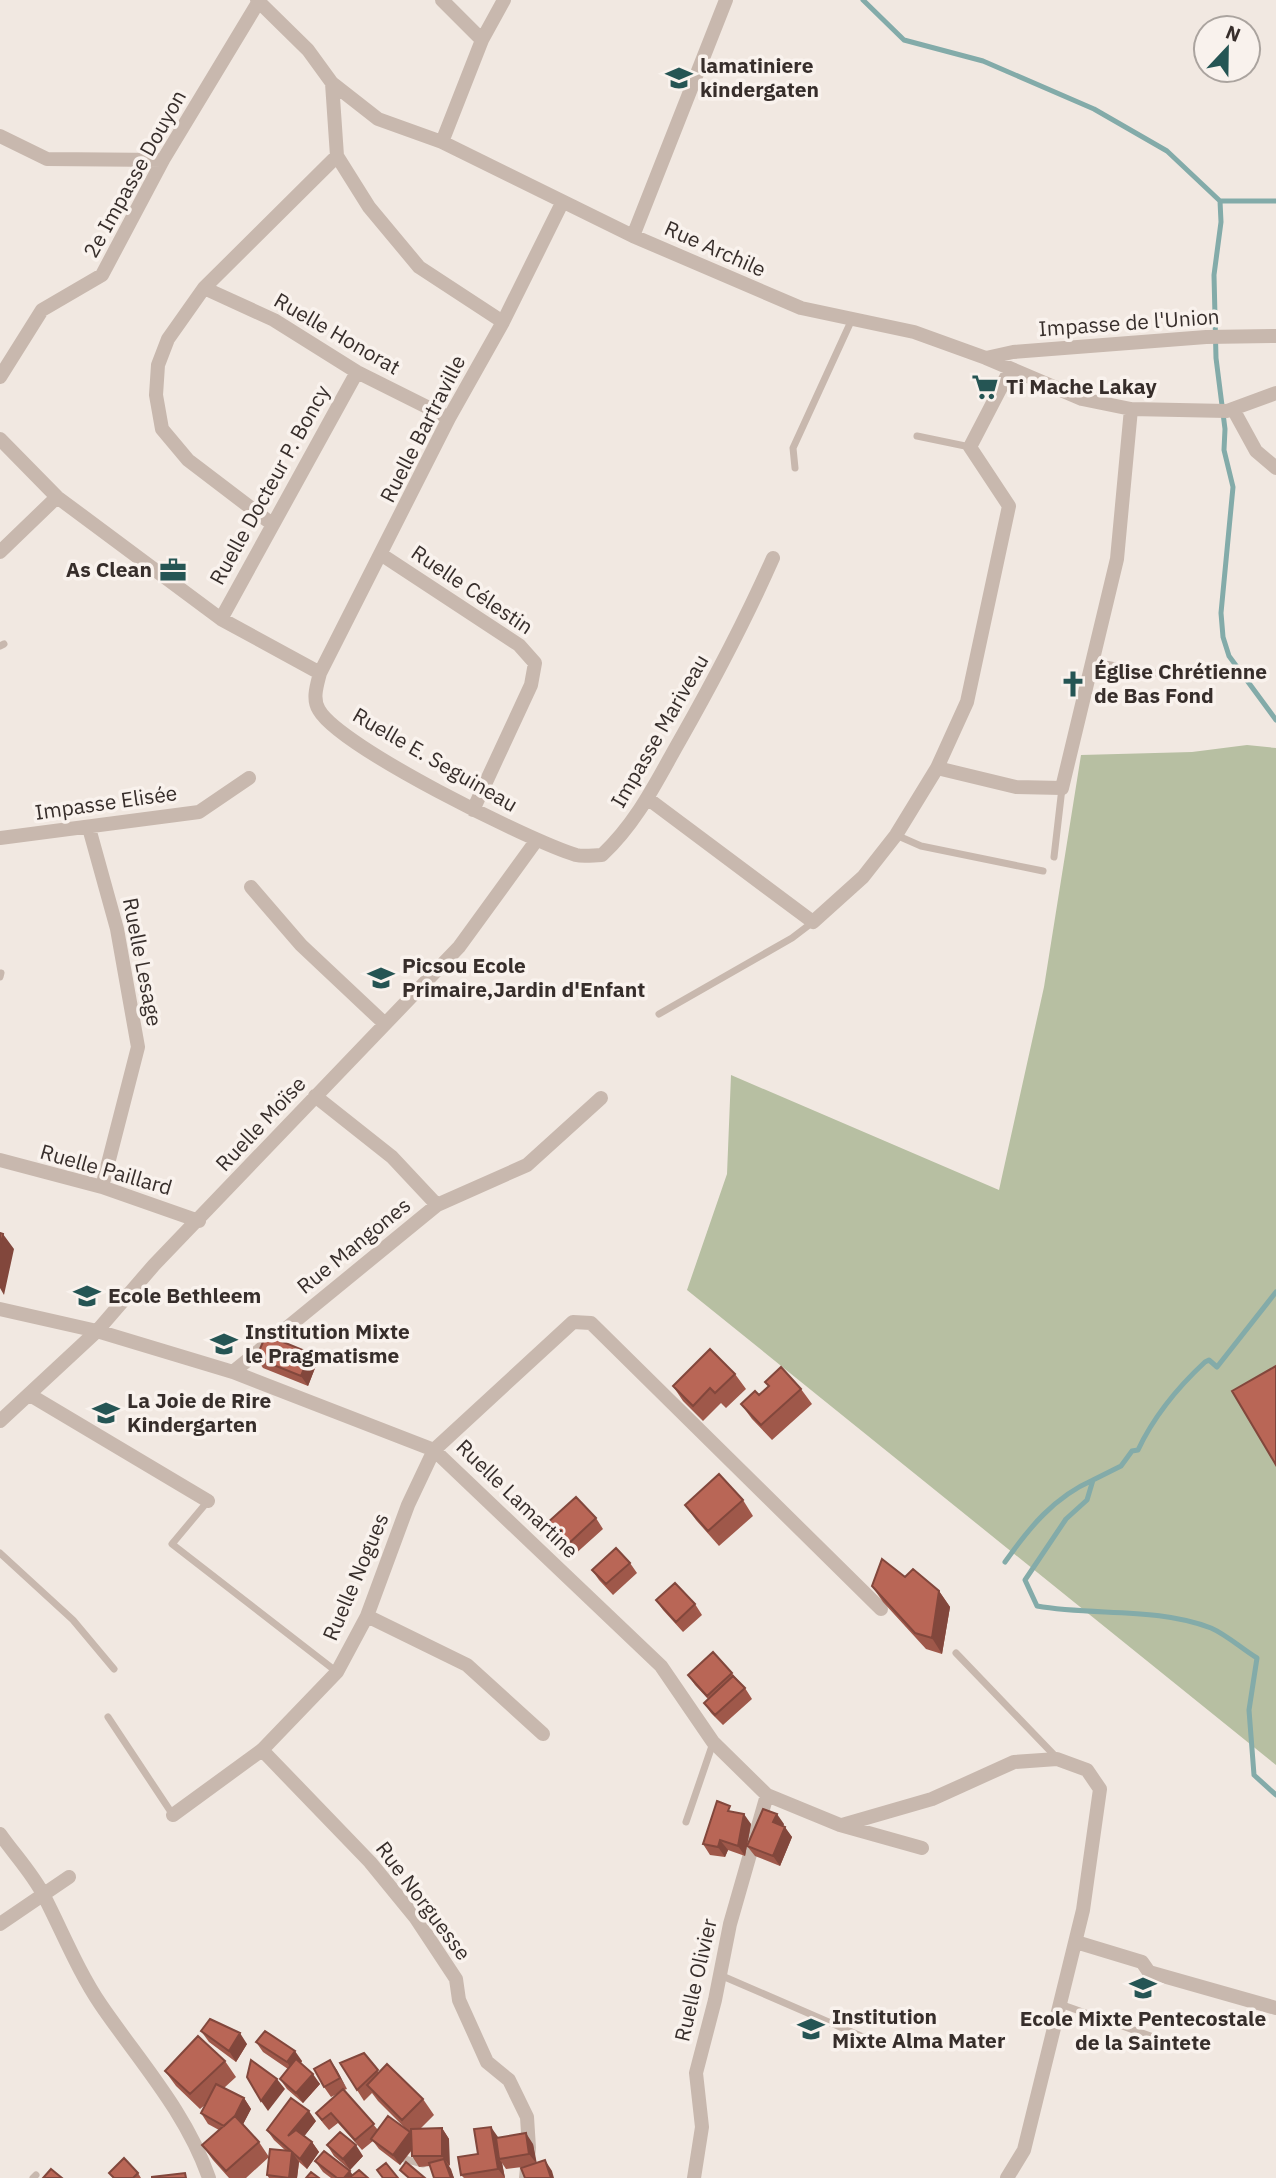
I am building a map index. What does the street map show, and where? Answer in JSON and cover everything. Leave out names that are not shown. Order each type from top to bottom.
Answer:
[{"type":"street","points":[[442,0],[482,40]]},
{"type":"street","points":[[442,142],[482,40],[504,0]]},
{"type":"street","points":[[633,236],[726,0]]},
{"type":"street","name":"Rue Archile","points":[[258,1],[307,50],[332,83],[378,119],[442,142],[633,236],[801,308],[853,316],[914,332],[986,358],[1082,399],[1131,409],[1225,411],[1276,393]]},
{"type":"street","name":"2e Impasse Douyon","points":[[0,377],[42,310],[102,275],[163,160],[258,1]]},
{"type":"street","points":[[332,83],[337,156],[369,207],[419,267],[503,322]]},
{"type":"street","points":[[0,136],[47,159],[163,160]]},
{"type":"street","points":[[272,524],[188,460],[162,429],[156,395],[158,365],[168,339],[204,288],[337,156]]},
{"type":"street","name":"Ruelle Bartraville","points":[[320,673],[562,203]]},
{"type":"street","name":"Ruelle Honorat","points":[[204,288],[274,320],[357,372],[449,418]]},
{"type":"street","name":"Impasse de l'Union","points":[[986,358],[1013,352],[1206,337],[1276,336]]},
{"type":"street","points":[[647,798],[813,922],[863,877],[895,835],[937,768],[967,702],[1009,506],[970,447],[1010,370]]},
{"type":"street","name":"Ruelle Docteur P. Boncy","points":[[220,619],[357,372]]},
{"type":"street","points":[[937,768],[1016,787],[1062,788],[1117,559],[1131,409]]},
{"type":"street","points":[[1225,411],[1256,451],[1276,468]]},
{"type":"street","points":[[0,439],[57,497],[220,619],[320,673]]},
{"type":"street","points":[[0,552],[57,497]]},
{"type":"street","name":"Ruelle Célestin","points":[[382,555],[519,645],[535,663],[531,685],[473,810]]},
{"type":"street","name":"Impasse Mariveau","points":[[536,841],[579,856],[602,855],[628,831],[738,637],[773,558]]},
{"type":"street","name":"Ruelle E. Seguineau","points":[[320,673],[315,696],[318,710],[353,740],[473,810],[536,841]]},
{"type":"street","name":"Impasse Elisée","points":[[0,838],[200,812],[248,778]]},
{"type":"street","name":"Ruelle Lesage","points":[[89,828],[117,929],[138,1046],[102,1187]]},
{"type":"street","name":"Ruelle Moïse","points":[[0,1421],[97,1331],[155,1265],[200,1221],[315,1096],[459,947],[536,841]]},
{"type":"street","points":[[251,887],[301,945],[385,1024]]},
{"type":"street","name":"Rue Mangones","points":[[315,1096],[392,1157],[437,1205]]},
{"type":"street","name":"Rue Mangones","points":[[233,1372],[437,1205],[527,1165],[600,1098]]},
{"type":"street","name":"Ruelle Paillard","points":[[0,1160],[102,1187],[200,1221]]},
{"type":"street","name":"Ruelle Lamartine","points":[[0,1308],[97,1331],[233,1372],[434,1450],[661,1666],[713,1742],[767,1795],[840,1825],[922,1848]]},
{"type":"street","points":[[434,1450],[573,1322],[590,1324],[881,1609]]},
{"type":"street","points":[[30,1395],[208,1502]]},
{"type":"street","name":"Ruelle Nogues","points":[[173,1815],[262,1750],[337,1672],[367,1616],[408,1505],[434,1450]]},
{"type":"street","points":[[367,1616],[467,1665],[543,1734]]},
{"type":"street","name":"Rue Norguesse","points":[[262,1750],[370,1862],[429,1938],[456,1979],[459,2000],[487,2062],[509,2080],[527,2117],[526,2178]]},
{"type":"street","points":[[840,1825],[932,1799],[1014,1762],[1057,1759],[1087,1770],[1100,1789],[1076,1942],[1024,2150],[1007,2178]]},
{"type":"street","name":"Ruelle Olivier","points":[[694,2178],[702,2127],[696,2073],[730,1924],[767,1795]]},
{"type":"street","points":[[0,1835],[42,1893],[79,1970],[169,2087],[198,2147],[209,2178]]},
{"type":"street","points":[[0,1924],[69,1877]]},
{"type":"street","points":[[1076,1942],[1142,1962],[1149,1972],[1276,2008]]},
{"type":"lane","points":[[795,468],[793,448],[853,316]]},
{"type":"lane","points":[[917,436],[970,447]]},
{"type":"lane","points":[[1094,662],[1155,673],[1198,676]]},
{"type":"lane","points":[[1054,857],[1062,788]]},
{"type":"lane","points":[[895,835],[921,846],[1044,871]]},
{"type":"lane","points":[[659,1014],[792,938],[813,922]]},
{"type":"lane","points":[[208,1502],[172,1544],[337,1672]]},
{"type":"lane","points":[[0,1553],[73,1620],[114,1670]]},
{"type":"lane","points":[[956,1653],[1057,1759]]},
{"type":"lane","points":[[108,1717],[173,1815]]},
{"type":"lane","points":[[686,1822],[713,1742]]},
{"type":"lane","points":[[720,1975],[884,2046]]},
{"type":"lane","points":[[1060,2004],[1158,2039]]},
{"type":"lane","points":[[393,2156],[429,2166]]},
{"type":"green space","points":[[1247,745],[1276,748],[1276,1765],[687,1290],[727,1174],[731,1075],[999,1190],[1044,987],[1081,755],[1192,752]]},
{"type":"building","points":[[266,1335],[310,1353],[301,1376],[256,1358]]},
{"type":"building","points":[[710,1349],[735,1374],[715,1393],[710,1388],[693,1406],[673,1386]]},
{"type":"building","points":[[1276,1366],[1276,1465],[1232,1391]]},
{"type":"building","points":[[781,1367],[801,1389],[761,1425],[741,1404],[755,1391],[759,1395],[769,1386],[765,1382]]},
{"type":"building","points":[[719,1474],[743,1500],[708,1531],[685,1505]]},
{"type":"building","points":[[576,1497],[596,1518],[566,1546],[546,1524]]},
{"type":"building","points":[[616,1548],[630,1563],[606,1584],[592,1570]]},
{"type":"building","points":[[882,1559],[905,1577],[913,1569],[939,1591],[932,1638],[915,1633],[872,1586]]},
{"type":"building","points":[[675,1583],[695,1604],[676,1622],[656,1600]]},
{"type":"building","points":[[713,1652],[732,1673],[707,1696],[688,1675]]},
{"type":"building","points":[[733,1676],[745,1688],[715,1715],[704,1703]]},
{"type":"building","points":[[717,1801],[730,1806],[728,1811],[744,1814],[738,1846],[720,1840],[718,1847],[703,1844]]},
{"type":"building","points":[[763,1809],[777,1814],[773,1822],[785,1827],[773,1856],[747,1846]]},
{"type":"building","points":[[210,2019],[240,2033],[229,2051],[201,2031]]},
{"type":"building","points":[[265,2031],[295,2051],[287,2062],[256,2042]]},
{"type":"building","points":[[198,2036],[225,2061],[190,2094],[165,2071]]},
{"type":"building","points":[[364,2053],[378,2070],[357,2090],[340,2063]]},
{"type":"building","points":[[296,2059],[313,2074],[296,2093],[280,2079]]},
{"type":"building","points":[[251,2060],[277,2079],[261,2101],[247,2077]]},
{"type":"building","points":[[330,2060],[340,2078],[324,2087],[314,2069]]},
{"type":"building","points":[[387,2064],[423,2099],[402,2120],[367,2085]]},
{"type":"building","points":[[216,2084],[244,2098],[235,2116],[224,2126],[201,2113]]},
{"type":"building","points":[[343,2089],[374,2124],[355,2140],[331,2113],[322,2120],[316,2113]]},
{"type":"building","points":[[291,2098],[309,2111],[288,2136],[296,2130],[312,2142],[300,2159],[292,2152],[289,2178],[267,2175],[270,2149],[291,2151],[267,2130]]},
{"type":"building","points":[[235,2116],[259,2142],[226,2171],[202,2145]]},
{"type":"building","points":[[388,2116],[410,2132],[393,2155],[371,2139]]},
{"type":"building","points":[[491,2127],[498,2169],[461,2175],[458,2157],[478,2154],[474,2129]]},
{"type":"building","points":[[442,2128],[442,2156],[412,2156],[411,2129]]},
{"type":"building","points":[[340,2132],[356,2145],[343,2159],[327,2145]]},
{"type":"building","points":[[526,2133],[529,2154],[499,2159],[496,2138]]},
{"type":"building","points":[[324,2151],[350,2171],[344,2178],[337,2178],[315,2161]]},
{"type":"building","points":[[124,2158],[138,2173],[133,2178],[114,2178],[109,2173]]},
{"type":"building","points":[[444,2159],[451,2178],[434,2178],[429,2163]]},
{"type":"building","points":[[545,2160],[551,2178],[525,2178],[521,2168]]},
{"type":"building","points":[[406,2162],[425,2178],[409,2178],[400,2170]]},
{"type":"building","points":[[386,2163],[398,2178],[383,2178],[377,2170]]},
{"type":"building","points":[[51,2169],[62,2178],[43,2178]]},
{"type":"building","points":[[359,2170],[368,2178],[349,2178]]},
{"type":"building","points":[[311,2172],[319,2178],[306,2178]]},
{"type":"building","points":[[185,2173],[186,2178],[152,2178],[152,2177]]},
{"type":"waterway","points":[[863,0],[904,40],[983,61],[1094,109],[1167,151],[1220,201],[1221,222],[1214,275],[1216,358],[1225,429],[1224,450],[1233,487],[1221,613],[1223,637],[1229,656],[1276,720]]},
{"type":"waterway","points":[[1220,201],[1276,201]]},
{"type":"waterway","points":[[1276,1292],[1217,1367],[1209,1360],[1205,1362],[1176,1392],[1151,1426],[1138,1450],[1132,1451],[1121,1466],[1093,1480],[1087,1500],[1066,1519],[1025,1580],[1037,1606],[1147,1614],[1190,1621],[1217,1631],[1257,1658],[1249,1710],[1254,1775],[1276,1795]]},
{"type":"waterway","points":[[1005,1562],[1023,1537],[1054,1504],[1093,1480]]},
{"type":"place","name":"lamatiniere kindergaten","points":[[679,78]]},
{"type":"place","name":"Ti Mache Lakay","points":[[985,387]]},
{"type":"place","name":"As Clean","points":[[173,570]]},
{"type":"place","name":"Église Chrétienne de Bas Fond","points":[[1073,684]]},
{"type":"place","name":"Picsou Ecole Primaire,Jardin d'Enfant","points":[[381,978]]},
{"type":"place","name":"Ecole Bethleem","points":[[87,1296]]},
{"type":"place","name":"Institution Mixte le Pragmatisme","points":[[224,1344]]},
{"type":"place","name":"La Joie de Rire Kindergarten","points":[[106,1413]]},
{"type":"place","name":"Ecole Mixte Pentecostale de la Saintete","points":[[1143,1988]]},
{"type":"place","name":"Institution Mixte Alma Mater","points":[[811,2029]]}]
